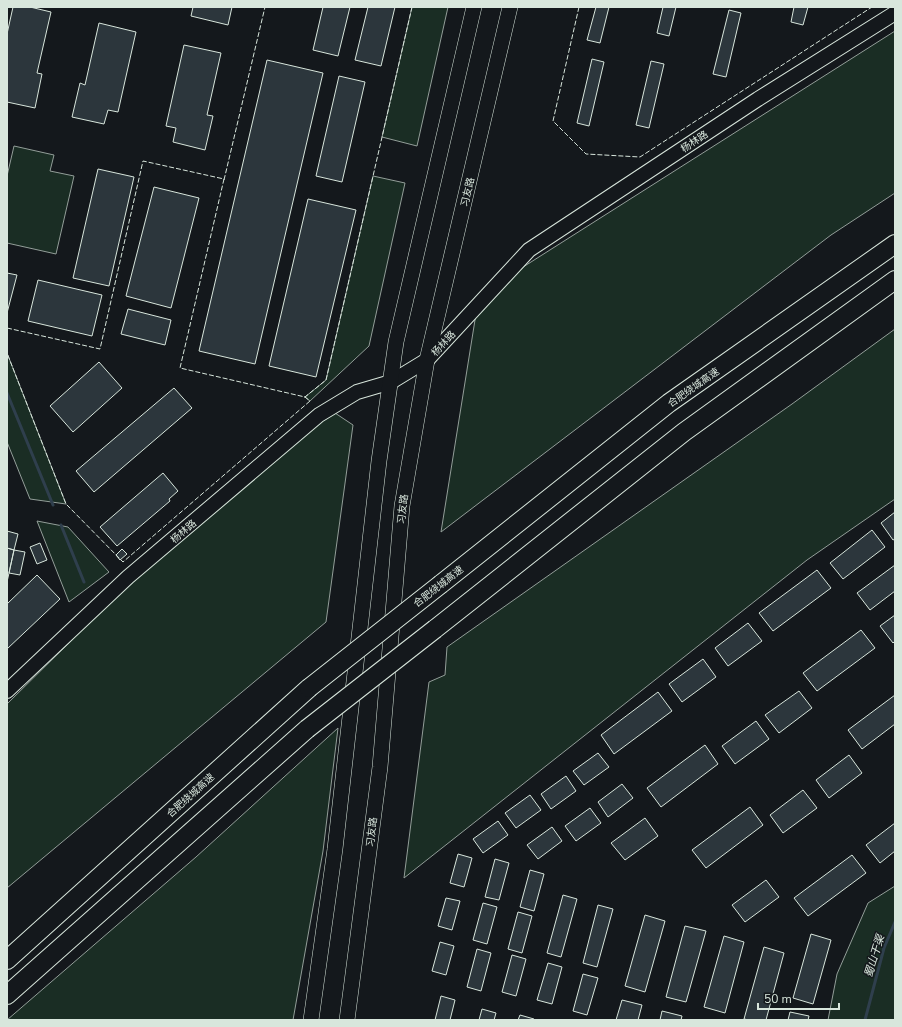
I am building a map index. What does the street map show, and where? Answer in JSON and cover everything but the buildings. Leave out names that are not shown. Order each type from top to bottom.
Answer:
[{"type":"highway","name":"合肥绕城高速","points":[[7,960],[309,688],[669,404],[895,244]]},
{"type":"highway","points":[[7,995],[307,729],[684,432],[895,280]]},
{"type":"main road","points":[[311,1020],[335,849],[379,461],[396,342],[474,7]]},
{"type":"main road","name":"习友路","points":[[347,1020],[380,767],[402,506],[427,360],[510,7]]},
{"type":"street","name":"杨林路","points":[[7,691],[128,577],[319,415],[357,392],[390,382],[427,360],[529,250],[758,99],[895,13]]},
{"type":"green space","points":[[412,7],[448,7],[417,146],[382,137]]},
{"type":"green space","points":[[895,31],[895,193],[831,235],[441,532],[479,295]]},
{"type":"green space","points":[[14,146],[54,155],[50,171],[74,176],[56,254],[7,243],[7,176]]},
{"type":"green space","points":[[373,176],[405,183],[369,346],[310,401],[305,397],[326,380]]},
{"type":"green space","points":[[895,329],[895,499],[807,560],[404,878],[429,682],[445,675],[447,647],[792,404]]},
{"type":"green space","points":[[7,353],[66,504],[30,499],[7,442]]},
{"type":"green space","points":[[335,413],[353,425],[326,622],[7,888],[7,704],[159,554],[307,430]]},
{"type":"green space","points":[[37,521],[68,527],[109,572],[69,602]]},
{"type":"green space","points":[[338,728],[323,851],[293,1020],[7,1020],[196,857]]},
{"type":"green space","points":[[895,886],[895,1020],[828,1020],[837,974],[868,903]]},
{"type":"waterway","points":[[7,393],[53,505]]},
{"type":"waterway","points":[[61,525],[84,582]]},
{"type":"waterway","name":"蜀山干渠","points":[[865,1020],[884,948],[895,922]]},
{"type":"fence","points":[[224,180],[265,7]]},
{"type":"fence","points":[[304,397],[326,380],[412,7]]},
{"type":"fence","points":[[579,7],[553,121],[586,154],[640,157],[872,7]]},
{"type":"fence","points":[[7,328],[100,349],[143,161],[224,179],[180,368],[305,397],[310,401],[123,562],[66,504],[7,353]]}]
